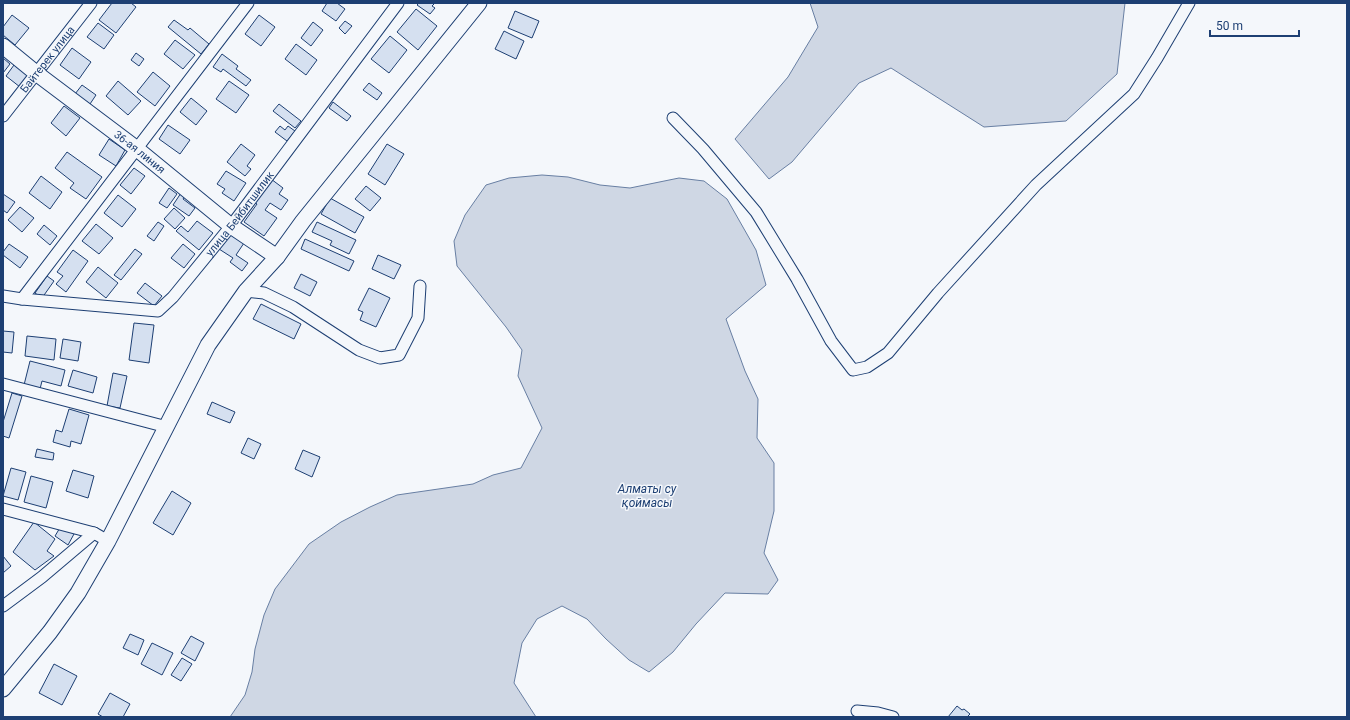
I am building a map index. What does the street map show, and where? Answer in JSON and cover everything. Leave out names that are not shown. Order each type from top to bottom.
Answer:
[{"type":"street","name":"Байтерек улица","points":[[3,116],[91,3]]},
{"type":"street","points":[[3,296],[22,300],[248,3]]},
{"type":"street","name":"улица Бейбитшилик","points":[[22,300],[158,311],[173,297],[231,226],[398,3]]},
{"type":"street","points":[[3,689],[54,626],[78,593],[108,540],[208,345],[246,291],[277,257],[308,215],[479,3]]},
{"type":"street","points":[[674,118],[703,149],[756,212],[831,341],[853,370],[867,367],[888,353],[938,293],[1036,184],[1134,94],[1189,3]]},
{"type":"street","name":"36-ая линия","points":[[3,46],[36,73],[137,149],[231,226],[277,257]]},
{"type":"street","points":[[246,291],[264,293],[293,307],[359,350],[380,358],[399,355],[418,318],[420,286]]},
{"type":"street","points":[[3,384],[167,427]]},
{"type":"street","points":[[3,509],[94,534],[108,540]]},
{"type":"street","points":[[3,606],[42,577],[94,534]]},
{"type":"street","points":[[857,711],[878,713],[893,717]]},
{"type":"water","points":[[810,3],[1125,3],[1117,74],[1066,121],[984,127],[891,68],[859,83],[792,162],[769,179],[735,139],[788,77],[818,27]]},
{"type":"water","name":"Алматы су қоймасы","points":[[542,175],[568,177],[600,185],[630,188],[679,178],[704,181],[727,199],[756,250],[766,285],[726,319],[745,371],[758,399],[757,438],[774,463],[774,511],[764,553],[778,580],[768,594],[725,593],[696,624],[673,652],[649,672],[629,660],[587,619],[562,606],[537,619],[522,643],[514,683],[536,717],[230,717],[245,695],[252,672],[255,649],[264,615],[275,589],[309,544],[341,522],[397,495],[473,484],[493,475],[521,468],[542,428],[518,376],[522,350],[506,327],[457,266],[454,241],[465,215],[486,185],[509,178]]},
{"type":"building","points":[[112,3],[131,3],[136,7],[116,33],[99,20]]},
{"type":"building","points":[[327,3],[337,3],[345,9],[336,21],[322,11]]},
{"type":"building","points":[[419,3],[435,3],[432,6],[435,8],[430,14],[417,5]]},
{"type":"building","points":[[416,9],[437,26],[418,50],[397,32]]},
{"type":"building","points":[[515,11],[539,21],[532,38],[508,28]]},
{"type":"building","points":[[12,15],[29,28],[15,45],[3,35],[3,27]]},
{"type":"building","points":[[259,15],[275,27],[261,46],[245,34]]},
{"type":"building","points":[[174,20],[188,30],[190,28],[209,44],[201,54],[168,27]]},
{"type":"building","points":[[345,21],[352,26],[345,34],[339,28]]},
{"type":"building","points":[[313,22],[323,30],[311,46],[301,38]]},
{"type":"building","points":[[98,23],[114,35],[104,49],[87,37]]},
{"type":"building","points":[[504,31],[524,41],[516,59],[495,49]]},
{"type":"building","points":[[390,36],[407,50],[389,73],[371,59]]},
{"type":"building","points":[[175,40],[195,55],[183,69],[164,54]]},
{"type":"building","points":[[296,44],[317,60],[306,75],[285,59]]},
{"type":"building","points":[[72,48],[91,62],[79,79],[60,65]]},
{"type":"building","points":[[136,53],[144,59],[139,66],[131,60]]},
{"type":"building","points":[[222,54],[238,66],[236,69],[251,80],[246,86],[223,69],[221,72],[213,67]]},
{"type":"building","points":[[3,58],[10,64],[3,73]]},
{"type":"building","points":[[14,65],[29,76],[20,87],[6,76]]},
{"type":"building","points":[[153,72],[170,86],[155,106],[137,92]]},
{"type":"building","points":[[118,81],[141,101],[128,115],[106,96]]},
{"type":"building","points":[[229,81],[249,95],[236,113],[216,99]]},
{"type":"building","points":[[369,83],[382,93],[377,100],[363,90]]},
{"type":"building","points":[[82,85],[96,95],[90,104],[75,94]]},
{"type":"building","points":[[191,98],[207,111],[196,125],[180,112]]},
{"type":"building","points":[[333,102],[351,116],[347,121],[329,108]]},
{"type":"building","points":[[279,104],[301,121],[295,128],[273,111]]},
{"type":"building","points":[[64,106],[80,118],[66,136],[51,123]]},
{"type":"building","points":[[168,125],[190,140],[180,154],[159,139]]},
{"type":"building","points":[[280,126],[285,130],[288,126],[295,131],[287,141],[275,132]]},
{"type":"building","points":[[109,139],[125,150],[116,166],[99,155]]},
{"type":"building","points":[[241,144],[255,155],[247,166],[251,169],[245,176],[227,162]]},
{"type":"building","points":[[387,144],[404,154],[385,185],[368,174]]},
{"type":"building","points":[[67,152],[102,177],[86,199],[70,188],[74,183],[55,168]]},
{"type":"building","points":[[134,168],[145,176],[131,194],[120,185]]},
{"type":"building","points":[[226,171],[246,183],[234,201],[222,193],[225,189],[217,184]]},
{"type":"building","points":[[41,176],[62,192],[50,209],[29,193]]},
{"type":"building","points":[[271,179],[283,188],[279,194],[288,200],[281,210],[270,203],[265,210],[277,218],[264,236],[244,222],[257,204],[254,202]]},
{"type":"building","points":[[366,186],[381,198],[370,211],[355,199]]},
{"type":"building","points":[[169,188],[177,194],[167,208],[159,203]]},
{"type":"building","points":[[181,193],[185,196],[183,199],[195,208],[189,216],[173,205]]},
{"type":"building","points":[[3,194],[15,202],[7,213],[3,210]]},
{"type":"building","points":[[118,195],[136,209],[122,227],[104,213]]},
{"type":"building","points":[[330,198],[364,217],[355,233],[321,214]]},
{"type":"building","points":[[20,207],[34,218],[22,232],[8,220]]},
{"type":"building","points":[[174,208],[185,218],[175,229],[164,219]]},
{"type":"building","points":[[197,221],[213,233],[199,250],[176,231],[181,226],[188,232]]},
{"type":"building","points":[[158,222],[164,226],[154,241],[147,236]]},
{"type":"building","points":[[317,222],[356,240],[349,254],[330,245],[332,241],[312,232]]},
{"type":"building","points":[[96,224],[113,238],[99,254],[82,241]]},
{"type":"building","points":[[44,225],[57,236],[50,245],[37,234]]},
{"type":"building","points":[[230,234],[244,243],[236,255],[248,263],[242,271],[230,262],[233,258],[219,249]]},
{"type":"building","points":[[305,239],[354,261],[349,271],[301,249]]},
{"type":"building","points":[[9,244],[28,257],[20,268],[3,255],[3,252]]},
{"type":"building","points":[[183,244],[195,254],[184,268],[171,258]]},
{"type":"building","points":[[135,249],[142,254],[121,280],[114,275]]},
{"type":"building","points":[[73,250],[88,261],[66,292],[56,284],[63,276],[57,272]]},
{"type":"building","points":[[378,255],[401,265],[394,279],[372,269]]},
{"type":"building","points":[[98,267],[118,283],[106,298],[86,282]]},
{"type":"building","points":[[301,274],[317,282],[310,296],[294,288]]},
{"type":"building","points":[[47,276],[54,281],[42,298],[35,293]]},
{"type":"building","points":[[145,283],[162,296],[154,306],[137,293]]},
{"type":"building","points":[[369,288],[390,298],[376,327],[360,320],[363,312],[358,310]]},
{"type":"building","points":[[261,304],[301,324],[294,339],[253,319]]},
{"type":"building","points":[[134,323],[154,325],[149,363],[129,360]]},
{"type":"building","points":[[3,331],[14,332],[12,353],[3,352]]},
{"type":"building","points":[[27,336],[56,339],[54,360],[25,356]]},
{"type":"building","points":[[63,339],[81,342],[78,361],[60,358]]},
{"type":"building","points":[[30,361],[65,370],[61,386],[42,381],[40,389],[24,385]]},
{"type":"building","points":[[73,370],[97,377],[93,393],[68,386]]},
{"type":"building","points":[[113,373],[127,376],[120,408],[107,406]]},
{"type":"building","points":[[12,393],[22,396],[9,438],[3,436],[3,422]]},
{"type":"building","points":[[212,402],[235,412],[230,423],[207,414]]},
{"type":"building","points":[[69,409],[89,415],[81,444],[71,441],[70,447],[53,442],[56,430],[62,432]]},
{"type":"building","points":[[248,438],[261,444],[254,459],[241,453]]},
{"type":"building","points":[[37,449],[54,453],[53,460],[35,457]]},
{"type":"building","points":[[303,450],[320,457],[312,477],[295,469]]},
{"type":"building","points":[[11,468],[26,472],[18,500],[3,496]]},
{"type":"building","points":[[73,470],[94,476],[88,498],[66,491]]},
{"type":"building","points":[[31,476],[53,482],[46,508],[24,502]]},
{"type":"building","points":[[172,491],[191,503],[173,535],[153,523]]},
{"type":"building","points":[[34,522],[55,539],[47,551],[54,556],[35,570],[13,552]]},
{"type":"building","points":[[61,526],[74,534],[68,545],[55,536]]},
{"type":"building","points":[[3,556],[11,566],[3,573]]},
{"type":"building","points":[[130,634],[144,640],[138,655],[123,648]]},
{"type":"building","points":[[191,636],[204,643],[195,661],[181,653]]},
{"type":"building","points":[[152,643],[173,653],[162,675],[141,664]]},
{"type":"building","points":[[182,658],[192,664],[181,681],[171,675]]},
{"type":"building","points":[[54,664],[77,676],[62,705],[39,693]]},
{"type":"building","points":[[110,693],[130,704],[123,717],[103,717],[98,714]]},
{"type":"building","points":[[957,706],[970,714],[967,717],[948,717]]}]
